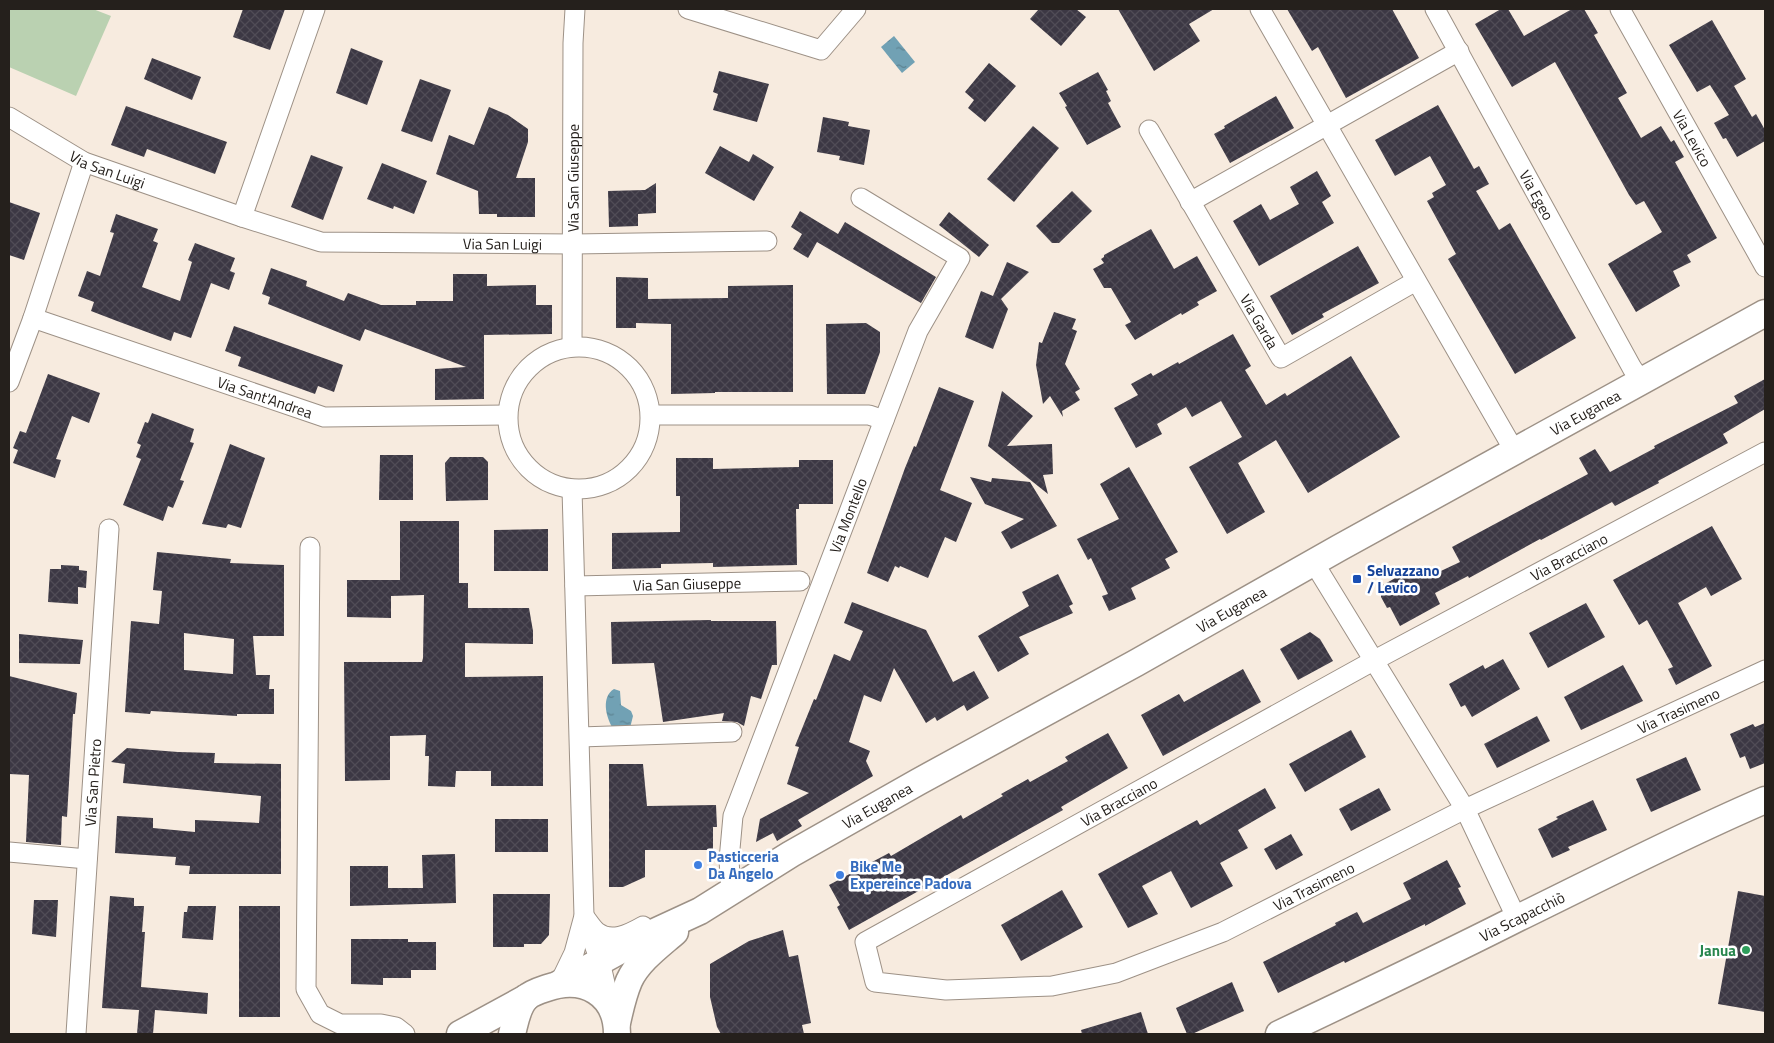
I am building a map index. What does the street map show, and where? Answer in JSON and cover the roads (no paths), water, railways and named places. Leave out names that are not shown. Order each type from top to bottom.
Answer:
[{"type":"street","points":[[242,217],[315,9]]},
{"type":"street","name":"Via San Giuseppe","points":[[572,347],[574,244],[572,122],[575,9]]},
{"type":"street","points":[[688,9],[821,50],[856,9]]},
{"type":"street","points":[[1260,9],[1515,452]]},
{"type":"street","name":"Via Egeo","points":[[1435,9],[1641,382]]},
{"type":"street","name":"Via Levico","points":[[1620,9],[1765,267]]},
{"type":"street","points":[[1190,202],[1459,50]]},
{"type":"street","name":"Via San Luigi","points":[[9,117],[84,162],[242,217],[321,242],[574,244],[766,241]]},
{"type":"street","name":"Via Garda","points":[[1149,130],[1281,358],[1416,281]]},
{"type":"street","points":[[9,382],[33,318],[84,162]]},
{"type":"street","name":"Via Montello","points":[[731,890],[728,860],[733,816],[918,332],[960,258],[862,198]]},
{"type":"street","name":"Via Euganea","points":[[615,1021],[630,979],[645,960],[700,911],[731,890],[918,782],[1765,313]]},
{"type":"street","name":"Via Sant'Andrea","points":[[33,318],[324,417],[507,415]]},
{"type":"street","points":[[572,347],[596,349],[617,358],[623,363],[634,373],[646,393],[651,415],[648,440],[636,461],[619,478],[596,488],[572,490],[551,484],[532,473],[518,456],[509,436],[507,415],[511,394],[521,376],[535,362],[553,352],[572,347]]},
{"type":"street","points":[[651,415],[869,415],[884,420]]},
{"type":"street","name":"Via Bracciano","points":[[865,942],[1373,661],[1765,452]]},
{"type":"street","points":[[559,984],[574,953],[584,916],[572,490]]},
{"type":"street","name":"Via San Pietro","points":[[76,1034],[109,529]]},
{"type":"street","points":[[310,547],[306,989],[320,1014],[340,1024],[381,1024],[396,1027],[405,1034]]},
{"type":"street","points":[[1314,563],[1465,809],[1517,919]]},
{"type":"street","name":"Via San Giuseppe","points":[[575,586],[800,581]]},
{"type":"street","name":"Via Trasimeno","points":[[865,942],[875,982],[956,990],[1052,986],[1116,973],[1223,932],[1465,809],[1765,670]]},
{"type":"street","points":[[580,736],[732,732]]},
{"type":"street","name":"Via Scapacchiò","points":[[1279,1034],[1517,919],[1638,858],[1765,800]]},
{"type":"street","points":[[9,852],[87,860]]},
{"type":"street","points":[[584,916],[598,932],[610,936],[621,936],[648,924],[700,911]]},
{"type":"street","name":"Via Euganea","points":[[460,1034],[542,989],[559,984],[648,936],[700,911]]},
{"type":"street","points":[[584,916],[600,961],[615,1021]]},
{"type":"street","name":"Via Euganea","points":[[559,984],[581,984],[597,990],[615,1021]]},
{"type":"street","points":[[512,1034],[516,1014],[526,998]]},
{"type":"water","points":[[894,36],[915,62],[902,73],[881,47]]},
{"type":"water","points":[[614,689],[620,691],[621,705],[631,711],[633,716],[630,728],[612,727],[610,723],[606,702],[610,692]]},
{"type":"place","name":"Selvazzano / Levico","points":[[1357,579]]},
{"type":"place","name":"Pasticceria Da Angelo","points":[[698,865]]},
{"type":"place","name":"Bike Me Expereince Padova","points":[[840,875]]},
{"type":"place","name":"Janua","points":[[1746,950]]}]
